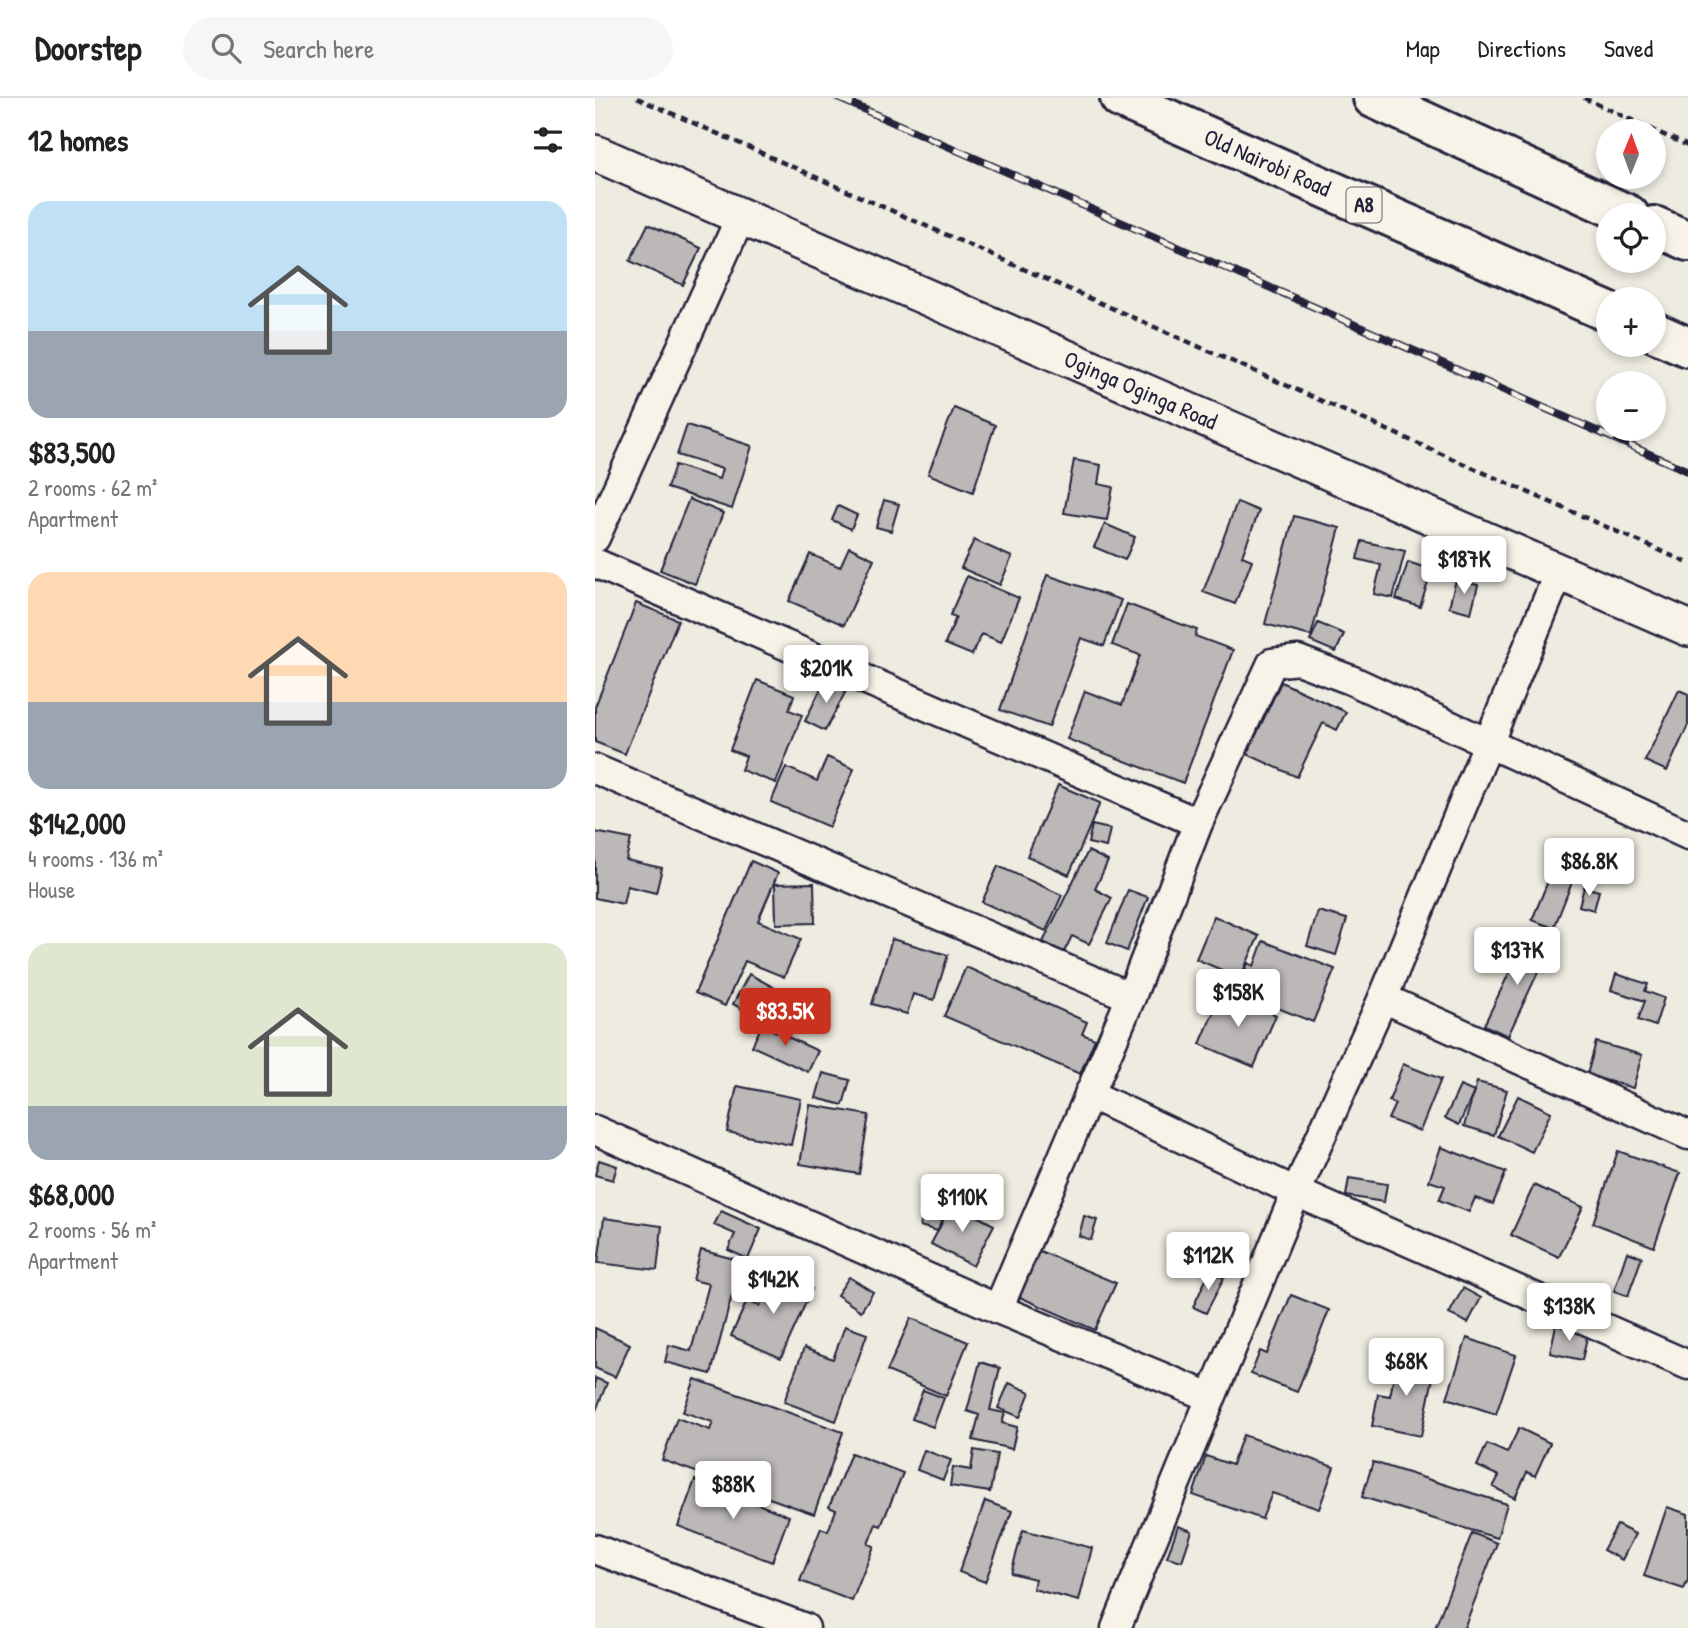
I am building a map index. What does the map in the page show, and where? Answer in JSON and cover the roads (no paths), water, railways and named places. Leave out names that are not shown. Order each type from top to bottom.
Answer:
[{"type":"highway","name":"Old Nairobi Road","points":[[1120,98],[1596,307]]},
{"type":"highway","points":[[1373,98],[1603,203]]},
{"type":"highway","points":[[1666,231],[1688,241]]},
{"type":"highway","points":[[1666,337],[1688,347]]},
{"type":"street","name":"Oginga Oginga Road","points":[[595,153],[1688,628]]},
{"type":"street","points":[[595,538],[741,216]]},
{"type":"street","points":[[595,563],[1198,823]]},
{"type":"street","points":[[1116,1628],[1210,1397],[1296,1192],[1383,998],[1559,572]]},
{"type":"street","points":[[998,1309],[1131,997],[1198,823],[1272,663],[1298,660],[1351,680],[1688,835]]},
{"type":"street","points":[[595,769],[1131,997]]},
{"type":"street","points":[[1383,998],[1688,1136]]},
{"type":"street","points":[[1089,1094],[1296,1192],[1688,1365]]},
{"type":"street","points":[[595,1130],[998,1309],[1210,1397]]},
{"type":"street","points":[[595,1549],[805,1628]]},
{"type":"railway","points":[[838,98],[1688,471]]}]
